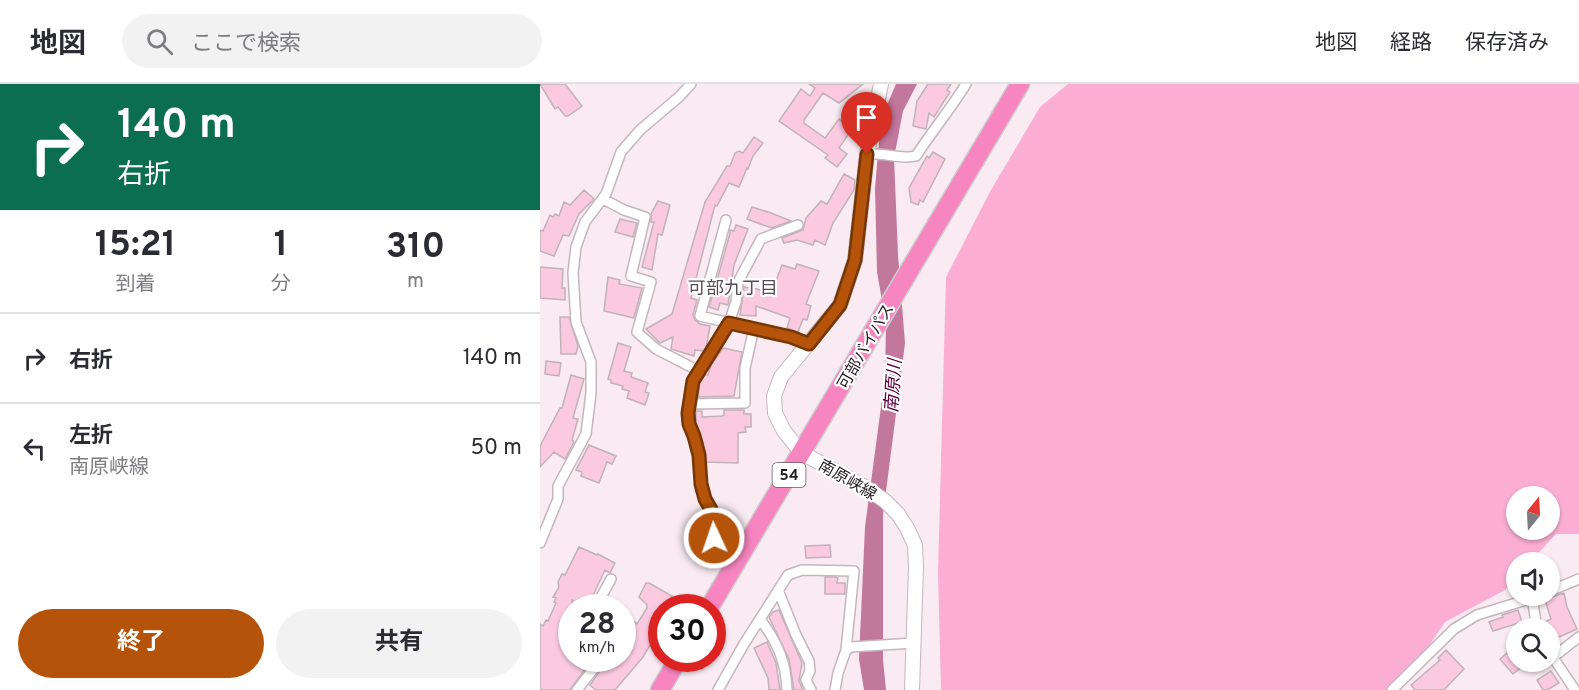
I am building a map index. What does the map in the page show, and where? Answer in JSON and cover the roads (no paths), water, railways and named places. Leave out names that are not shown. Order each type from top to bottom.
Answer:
[{"type":"highway","name":"可部バイパス","points":[[718,594],[1020,84]]},
{"type":"highway","points":[[660,690],[671,672]]},
{"type":"main road","name":"南原峡線","points":[[880,85],[872,154],[855,260],[840,305],[781,376],[774,396],[776,413],[784,431],[802,453],[865,487],[885,501],[898,514],[915,545],[912,690]]},
{"type":"street","points":[[540,543],[558,499],[558,486],[586,434],[591,393],[591,362],[576,322],[573,273],[576,247],[585,222],[606,194],[621,152],[640,130],[691,84]]},
{"type":"street","points":[[872,154],[907,158],[916,156],[953,107],[966,84]]},
{"type":"street","points":[[603,200],[645,217],[631,276],[651,282],[637,332],[656,349],[691,367]]},
{"type":"street","points":[[726,220],[700,316],[791,337],[809,344]]},
{"type":"street","points":[[707,560],[717,520],[705,499],[701,484],[699,455],[689,424],[689,404],[693,381],[729,323],[736,302],[738,282],[761,239],[798,225]]},
{"type":"street","points":[[689,404],[745,404],[745,368],[754,328]]},
{"type":"street","points":[[718,690],[788,575],[802,570],[854,571],[846,650],[835,690]]},
{"type":"street","points":[[603,594],[611,579]]},
{"type":"street","points":[[1560,587],[1579,579]]},
{"type":"street","points":[[778,590],[809,661],[810,671],[806,680],[811,690]]},
{"type":"street","points":[[1392,690],[1454,629],[1477,615],[1506,606]]},
{"type":"street","points":[[760,619],[776,640],[787,672],[787,690]]},
{"type":"street","points":[[1560,650],[1579,637]]},
{"type":"street","points":[[846,650],[851,647],[914,643]]},
{"type":"street","points":[[1560,669],[1575,690]]},
{"type":"street","points":[[577,690],[591,672]]},
{"type":"water","name":"南原川","points":[[896,84],[917,84],[903,111],[894,158],[905,343],[883,515],[883,660],[886,690],[864,690],[859,659],[865,527],[885,377],[886,323],[877,272],[875,188],[881,119]]},
{"type":"district","name":"可部九丁目","points":[[733,288]]}]
